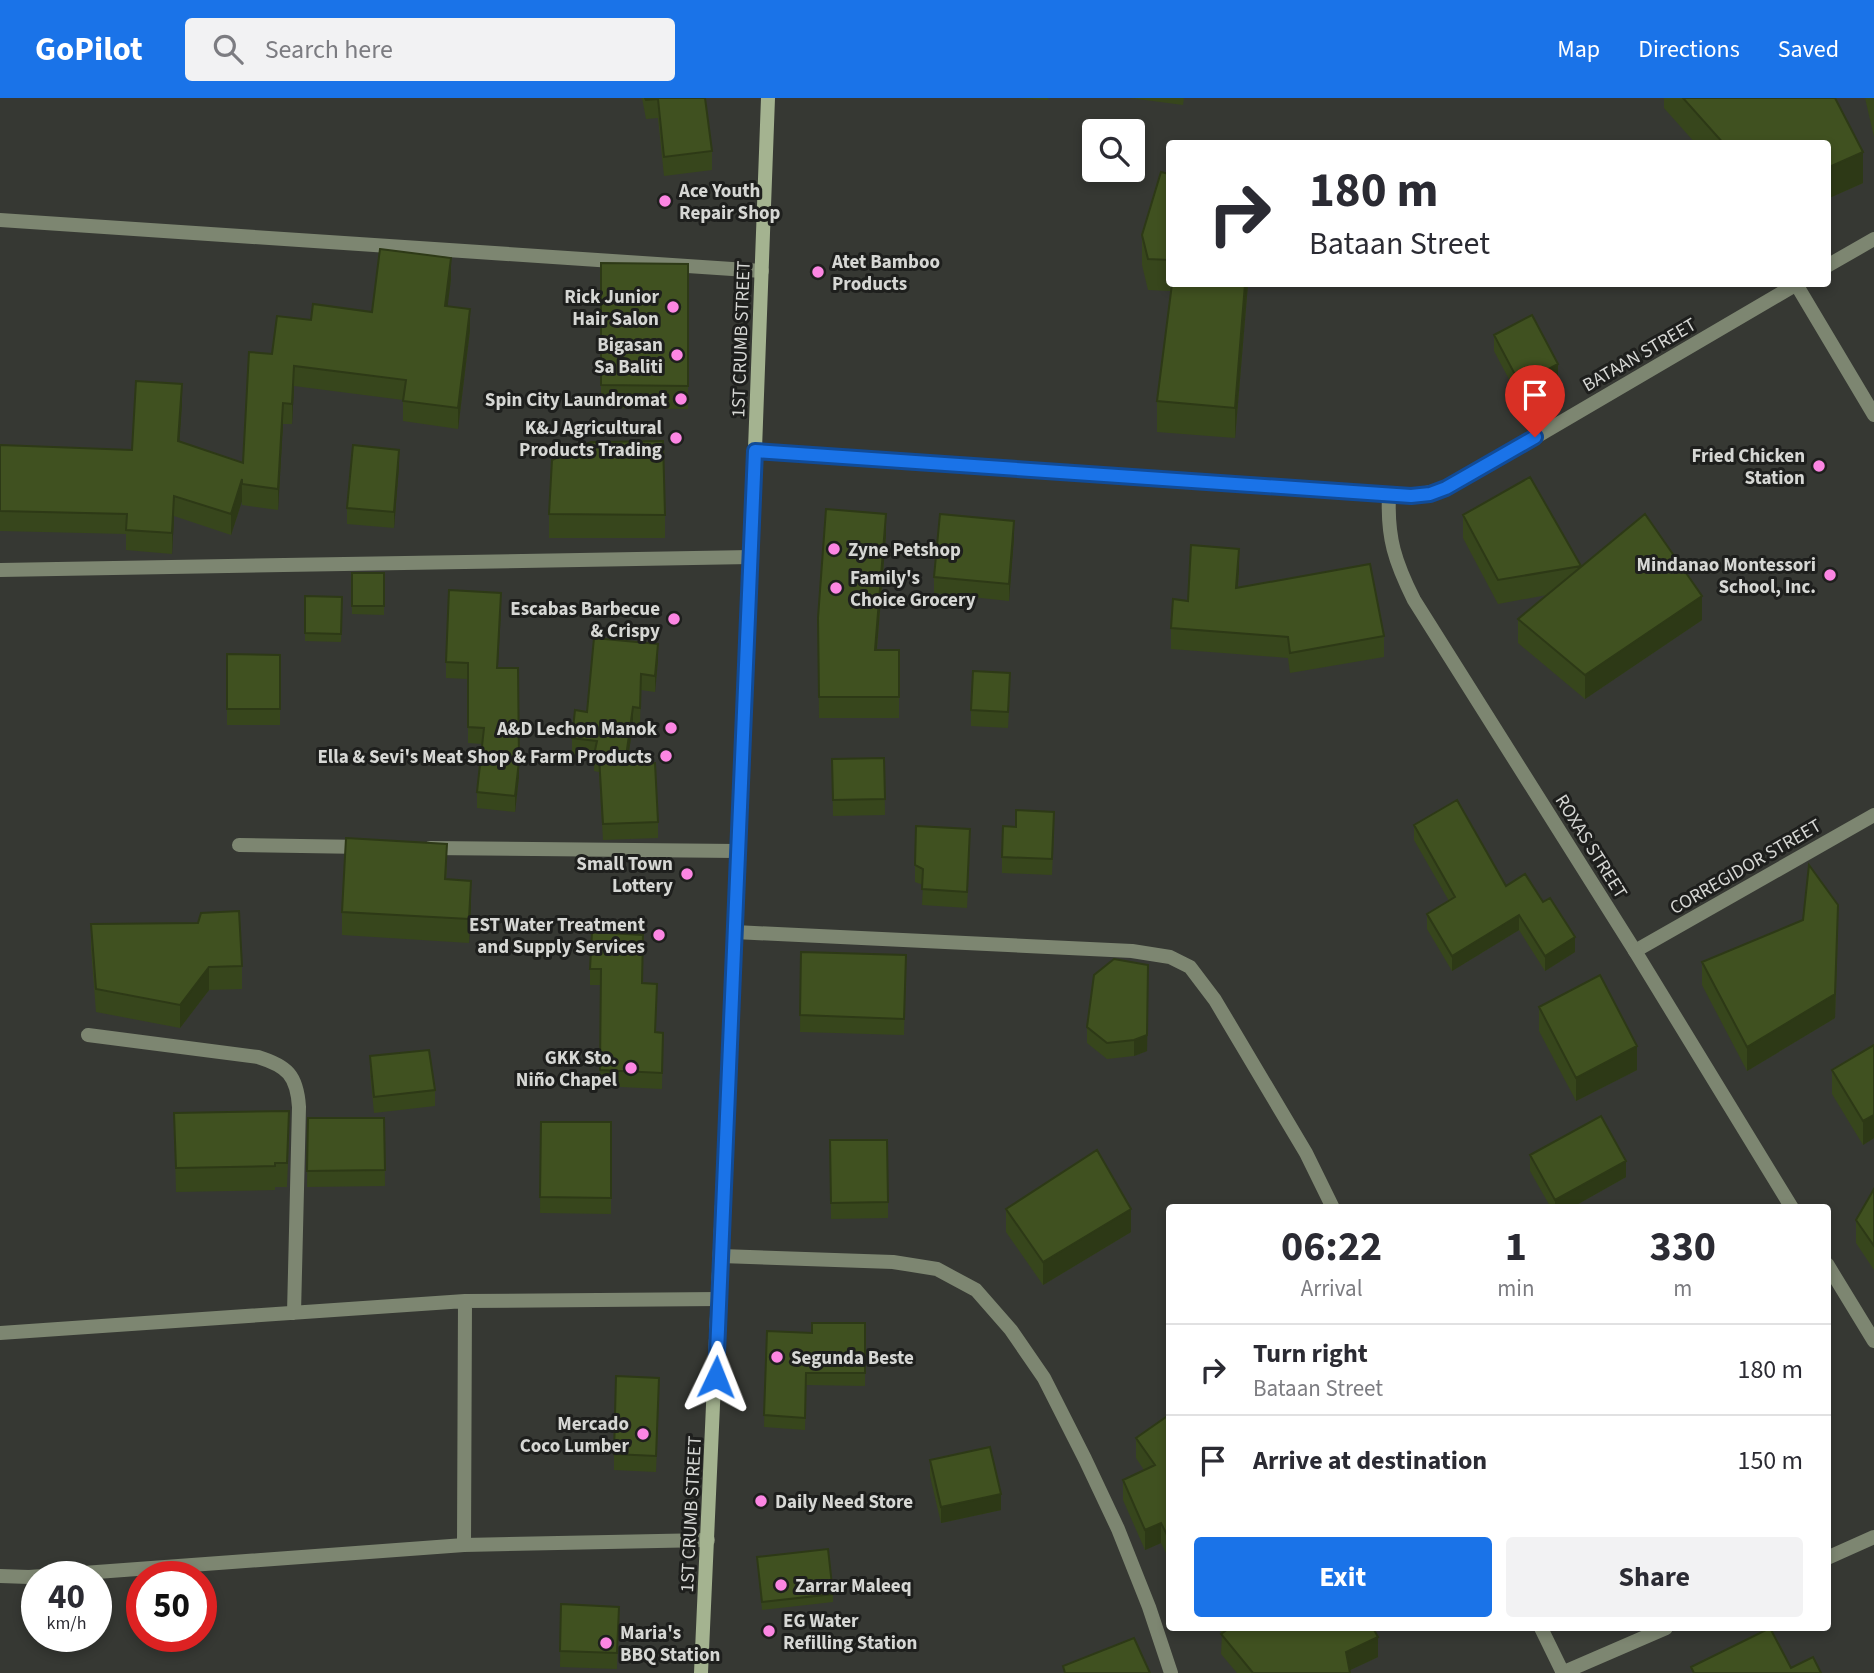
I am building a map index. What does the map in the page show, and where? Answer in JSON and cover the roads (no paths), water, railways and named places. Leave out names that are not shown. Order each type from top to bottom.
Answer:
[{"type":"main road","name":"1ST CRUMB STREET","points":[[701,1673],[751,557],[768,98]]},
{"type":"street","points":[[0,220],[762,271]]},
{"type":"street","points":[[1831,264],[1874,239]]},
{"type":"street","name":"BATAAN STREET","points":[[755,451],[1389,495],[1430,494],[1464,479],[1792,287]]},
{"type":"street","points":[[1799,287],[1874,415]]},
{"type":"street","name":"ROXAS STREET","points":[[1389,495],[1391,548],[1414,600],[1635,951],[1790,1204]]},
{"type":"street","points":[[0,570],[751,557]]},
{"type":"street","name":"CORREGIDOR STREET","points":[[1635,951],[1874,815]]},
{"type":"street","points":[[239,845],[377,847]]},
{"type":"street","points":[[419,847],[737,851]]},
{"type":"street","points":[[735,932],[1132,951],[1170,957],[1190,967],[1215,1000],[1306,1153],[1331,1204]]},
{"type":"street","points":[[88,1034],[258,1057],[287,1069],[298,1093],[299,1107],[295,1312]]},
{"type":"street","points":[[721,1256],[893,1262],[937,1269],[976,1290],[1011,1330],[1044,1378],[1085,1458],[1118,1529],[1149,1607],[1171,1673]]},
{"type":"street","points":[[1831,1271],[1874,1341]]},
{"type":"street","points":[[0,1333],[465,1301],[719,1299]]},
{"type":"street","points":[[464,1545],[465,1301]]},
{"type":"street","points":[[1831,1556],[1874,1537]]},
{"type":"street","points":[[0,1576],[29,1577],[464,1545],[708,1540]]},
{"type":"street","points":[[1542,1631],[1562,1673],[1660,1631]]},
{"type":"place","name":"Ace Youth Repair Shop","points":[[665,201]]},
{"type":"place","name":"Atet Bamboo Products","points":[[818,272]]},
{"type":"place","name":"Rick Junior Hair Salon","points":[[673,307]]},
{"type":"place","name":"Bigasan Sa Baliti","points":[[677,355]]},
{"type":"place","name":"Spin City Laundromat","points":[[681,399]]},
{"type":"place","name":"K&J Agricultural Products Trading","points":[[676,438]]},
{"type":"place","name":"Fried Chicken Station","points":[[1819,466]]},
{"type":"place","name":"Zyne Petshop","points":[[834,549]]},
{"type":"place","name":"Mindanao Montessori School, Inc.","points":[[1830,575]]},
{"type":"place","name":"Family's Choice Grocery","points":[[836,588]]},
{"type":"place","name":"Escabas Barbecue & Crispy","points":[[674,619]]},
{"type":"place","name":"A&D Lechon Manok","points":[[671,728]]},
{"type":"place","name":"Ella & Sevi's Meat Shop & Farm Products","points":[[666,756]]},
{"type":"place","name":"Small Town Lottery","points":[[687,874]]},
{"type":"place","name":"EST Water Treatment and Supply Services","points":[[659,935]]},
{"type":"place","name":"GKK Sto. Niño Chapel","points":[[631,1068]]},
{"type":"place","name":"Segunda Beste","points":[[777,1357]]},
{"type":"place","name":"Mercado Coco Lumber","points":[[643,1434]]},
{"type":"place","name":"Daily Need Store","points":[[761,1501]]},
{"type":"place","name":"Zarrar Maleeq","points":[[781,1585]]},
{"type":"place","name":"EG Water Refilling Station","points":[[769,1631]]},
{"type":"place","name":"Maria's BBQ Station","points":[[606,1643]]}]
